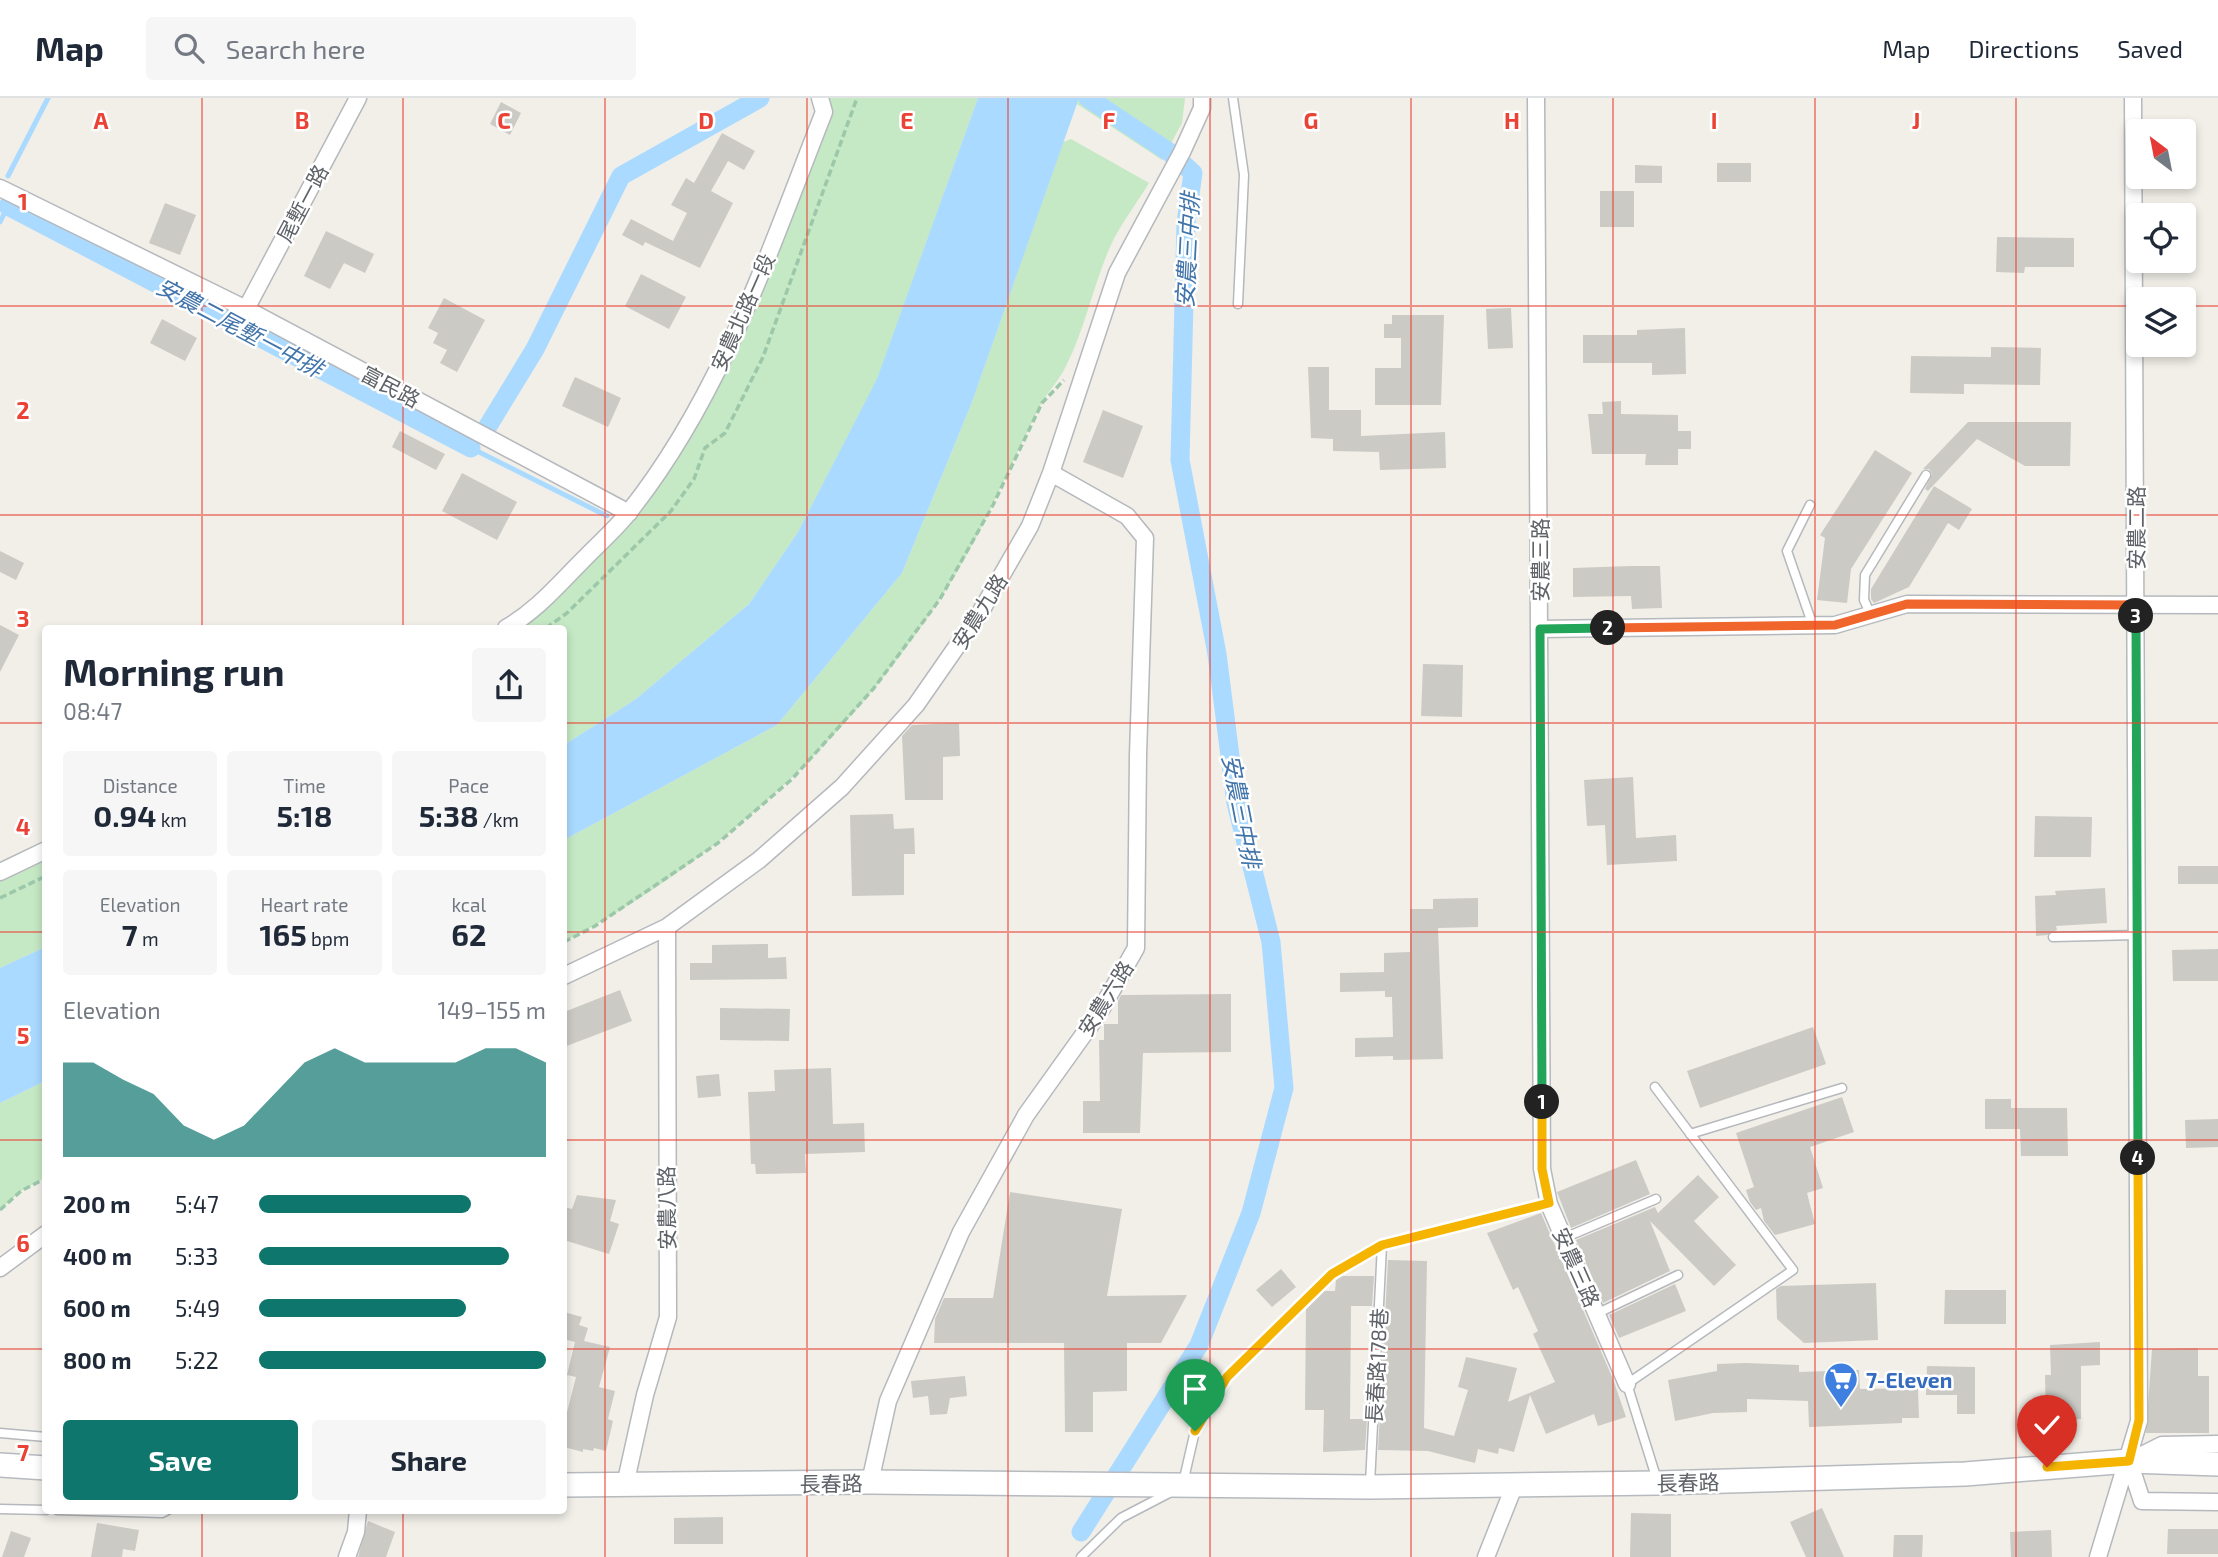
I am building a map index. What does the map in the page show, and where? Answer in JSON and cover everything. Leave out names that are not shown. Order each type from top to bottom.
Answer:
[{"type":"street","name":"尾塹一路","points":[[246,309],[358,98]]},
{"type":"street","name":"安農北路一段","points":[[511,625],[531,614],[629,513],[689,425],[729,346],[824,112],[820,98]]},
{"type":"street","name":"安農九路","points":[[567,975],[667,926],[759,860],[842,788],[916,705],[980,613],[1030,526],[1051,473],[1117,273],[1182,152],[1202,108],[1202,98]]},
{"type":"street","name":"安農三路","points":[[1536,98],[1542,1169],[1549,1203],[1627,1384]]},
{"type":"street","name":"安農二路","points":[[2098,1557],[2129,1461],[2139,1420],[2133,98]]},
{"type":"street","name":"富民路","points":[[1,190],[246,309],[629,513]]},
{"type":"street","name":"安農六路","points":[[870,1482],[888,1401],[961,1232],[1026,1115],[1099,1013],[1136,948],[1138,755],[1145,538],[1127,516],[1051,473]]},
{"type":"street","points":[[1540,629],[1835,625],[1907,604],[2218,605]]},
{"type":"street","points":[[0,872],[42,852]]},
{"type":"street","name":"安農八路","points":[[625,1485],[645,1395],[668,1317],[667,926]]},
{"type":"street","points":[[0,1268],[42,1237]]},
{"type":"street","points":[[2218,1444],[2162,1445],[2129,1461],[2142,1501],[2218,1502]]},
{"type":"street","name":"長春路","points":[[567,1485],[870,1482],[1370,1487],[1658,1483],[1965,1474],[2129,1461],[2218,1464]]},
{"type":"street","points":[[0,1465],[42,1468]]},
{"type":"street","points":[[1486,1557],[1515,1485]]},
{"type":"street","points":[[347,1557],[356,1532],[358,1514]]},
{"type":"lane","points":[[1233,98],[1244,175],[1238,304]]},
{"type":"lane","points":[[1871,615],[1864,600],[1865,575],[1926,475]]},
{"type":"lane","points":[[1810,505],[1787,551],[1813,626]]},
{"type":"lane","points":[[2053,937],[2137,935]]},
{"type":"lane","points":[[1654,1087],[1793,1270],[1627,1384],[1658,1483]]},
{"type":"lane","points":[[1690,1134],[1842,1088]]},
{"type":"lane","points":[[1564,1238],[1656,1199]]},
{"type":"lane","points":[[1081,1557],[1121,1518],[1182,1486],[1195,1431],[1227,1377],[1332,1274],[1382,1245],[1549,1203]]},
{"type":"lane","name":"長春路178巷","points":[[1370,1487],[1382,1245]]},
{"type":"lane","points":[[1598,1313],[1678,1275]]},
{"type":"lane","points":[[0,1433],[42,1437]]},
{"type":"lane","points":[[0,1509],[42,1510]]},
{"type":"path","points":[[567,940],[595,926],[718,843],[792,779],[874,688],[940,599],[993,505],[1042,403],[1066,377]]},
{"type":"path","points":[[0,898],[42,878]]},
{"type":"path","points":[[0,1210],[21,1191],[42,1180]]},
{"type":"green space","points":[[820,98],[978,98],[877,380],[798,532],[749,604],[636,699],[567,743],[567,625],[509,625],[629,513],[689,425],[824,112]]},
{"type":"green space","points":[[1079,98],[1185,98],[1182,123],[1162,160],[1077,104]]},
{"type":"green space","points":[[1071,139],[1149,183],[1110,247],[1066,366],[1040,406],[981,529],[940,599],[863,702],[774,794],[725,837],[673,875],[620,911],[567,940],[567,838],[777,725],[902,573],[972,402],[1063,142]]},
{"type":"green space","points":[[42,851],[42,948],[0,968],[0,872]]},
{"type":"green space","points":[[42,1082],[42,1180],[21,1191],[0,1210],[0,1103]]},
{"type":"water","points":[[978,98],[1079,98],[972,402],[902,573],[777,725],[567,838],[567,743],[636,699],[749,604],[798,532],[877,379]]},
{"type":"water","points":[[42,948],[42,1082],[0,1103],[0,968]]},
{"type":"building","points":[[501,102],[521,113],[510,135],[490,124]]},
{"type":"building","points":[[722,133],[755,151],[744,170],[728,161],[711,191],[733,203],[700,268],[645,242],[643,246],[622,235],[631,219],[673,241],[687,213],[671,205],[686,178],[694,183]]},
{"type":"building","points":[[1717,163],[1751,163],[1751,182],[1717,182]]},
{"type":"building","points":[[1635,165],[1662,166],[1662,183],[1635,183]]},
{"type":"building","points":[[1600,191],[1634,191],[1634,227],[1600,227]]},
{"type":"building","points":[[165,203],[196,215],[180,255],[149,243]]},
{"type":"building","points":[[326,231],[374,254],[365,273],[344,263],[330,289],[304,276]]},
{"type":"building","points":[[1997,237],[2074,238],[2074,267],[2025,267],[2024,273],[1996,272]]},
{"type":"building","points":[[641,274],[686,297],[669,329],[625,306]]},
{"type":"building","points":[[444,298],[485,320],[457,372],[440,363],[447,350],[433,343],[438,333],[428,328]]},
{"type":"building","points":[[1511,308],[1513,348],[1488,349],[1486,309]]},
{"type":"building","points":[[1392,315],[1444,315],[1441,405],[1375,405],[1375,368],[1401,368],[1401,338],[1384,338],[1384,324],[1392,324]]},
{"type":"building","points":[[162,319],[197,338],[185,361],[150,343]]},
{"type":"building","points":[[1685,328],[1686,374],[1652,375],[1652,363],[1583,363],[1583,335],[1637,335],[1637,330]]},
{"type":"building","points":[[1991,347],[2041,348],[2040,385],[1964,384],[1964,394],[1910,393],[1911,356],[1991,357]]},
{"type":"building","points":[[1308,367],[1329,367],[1329,410],[1361,410],[1361,436],[1445,432],[1446,468],[1380,470],[1379,452],[1333,451],[1333,439],[1311,438]]},
{"type":"building","points":[[575,377],[621,398],[608,427],[562,406]]},
{"type":"building","points":[[1621,401],[1621,414],[1678,415],[1678,431],[1691,431],[1691,449],[1678,449],[1678,465],[1645,465],[1646,454],[1592,454],[1588,414],[1603,414],[1602,402]]},
{"type":"building","points":[[1103,410],[1143,426],[1123,478],[1083,462]]},
{"type":"building","points":[[1968,422],[2071,422],[2070,466],[2025,466],[1977,439],[1928,491],[1925,489],[1932,474],[1929,469],[1923,469]]},
{"type":"building","points":[[400,431],[445,454],[436,470],[392,447]]},
{"type":"building","points":[[1875,450],[1912,473],[1851,569],[1847,603],[1817,600],[1825,538],[1820,535]]},
{"type":"building","points":[[462,473],[517,502],[497,540],[442,511]]},
{"type":"building","points":[[1934,486],[1972,509],[1959,530],[1948,523],[1909,587],[1874,603],[1871,589]]},
{"type":"building","points":[[0,551],[24,563],[16,580],[0,572]]},
{"type":"building","points":[[1660,566],[1662,608],[1632,609],[1631,596],[1573,597],[1573,568]]},
{"type":"building","points":[[0,625],[19,635],[0,672]]},
{"type":"building","points":[[1423,664],[1463,665],[1462,717],[1421,716]]},
{"type":"building","points":[[959,723],[960,756],[943,757],[943,800],[905,800],[902,736],[912,725]]},
{"type":"building","points":[[1633,777],[1636,838],[1676,835],[1677,861],[1607,865],[1605,825],[1587,826],[1584,780]]},
{"type":"building","points":[[893,814],[894,829],[914,828],[915,854],[904,854],[904,895],[852,896],[850,815]]},
{"type":"building","points":[[2035,816],[2092,817],[2091,857],[2034,857]]},
{"type":"building","points":[[2178,866],[2218,866],[2218,884],[2178,884]]},
{"type":"building","points":[[2105,888],[2107,923],[2056,926],[2057,930],[2047,935],[2036,936],[2035,896],[2056,895],[2055,891]]},
{"type":"building","points":[[1478,898],[1478,927],[1438,928],[1443,1059],[1393,1060],[1393,1056],[1355,1057],[1355,1038],[1393,1037],[1392,997],[1385,997],[1385,991],[1340,992],[1340,973],[1384,972],[1384,953],[1410,952],[1410,909],[1433,909],[1433,899]]},
{"type":"building","points":[[768,944],[768,958],[786,957],[787,979],[690,980],[690,963],[712,963],[712,945]]},
{"type":"building","points":[[2218,949],[2218,981],[2173,981],[2172,950]]},
{"type":"building","points":[[620,990],[632,1021],[567,1046],[567,1011]]},
{"type":"building","points":[[1231,994],[1231,1052],[1143,1053],[1140,1133],[1083,1133],[1083,1101],[1100,1101],[1099,1040],[1104,1040],[1104,1024],[1118,1024],[1118,1001],[1121,995]]},
{"type":"building","points":[[720,1008],[790,1009],[789,1041],[720,1040]]},
{"type":"building","points":[[1813,1027],[1826,1064],[1700,1108],[1687,1071]]},
{"type":"building","points":[[831,1068],[833,1124],[864,1123],[865,1152],[805,1154],[806,1173],[756,1174],[755,1164],[751,1164],[748,1092],[775,1091],[774,1070]]},
{"type":"building","points":[[719,1074],[721,1096],[698,1098],[696,1076]]},
{"type":"building","points":[[1842,1097],[1854,1132],[1810,1147],[1823,1188],[1807,1193],[1815,1224],[1775,1235],[1764,1221],[1761,1208],[1756,1210],[1750,1202],[1746,1190],[1754,1187],[1736,1133]]},
{"type":"building","points":[[1985,1099],[2011,1099],[2011,1108],[2067,1108],[2068,1156],[2021,1156],[2020,1129],[1985,1129]]},
{"type":"building","points":[[2218,1119],[2218,1147],[2186,1148],[2185,1120]]},
{"type":"building","points":[[1636,1160],[1650,1194],[1571,1228],[1557,1192]]},
{"type":"building","points":[[1698,1175],[1719,1197],[1694,1221],[1736,1265],[1714,1286],[1650,1221],[1670,1271],[1603,1303],[1576,1240],[1655,1207],[1658,1213]]},
{"type":"building","points":[[1010,1192],[1122,1209],[1107,1296],[1187,1295],[1161,1343],[1127,1343],[1127,1391],[1093,1392],[1093,1432],[1065,1432],[1064,1343],[934,1343],[935,1319],[944,1298],[993,1298]]},
{"type":"building","points":[[577,1195],[616,1200],[610,1221],[619,1224],[609,1254],[567,1241],[567,1208],[572,1209]]},
{"type":"building","points":[[1541,1213],[1613,1379],[1626,1417],[1598,1426],[1594,1414],[1546,1434],[1530,1395],[1514,1452],[1499,1448],[1498,1454],[1478,1449],[1475,1463],[1428,1451],[1378,1450],[1388,1260],[1427,1261],[1424,1428],[1454,1436],[1468,1390],[1458,1387],[1466,1357],[1517,1368],[1508,1402],[1555,1382],[1533,1334],[1538,1331],[1518,1287],[1513,1290],[1487,1233]]},
{"type":"building","points":[[1281,1269],[1296,1287],[1272,1307],[1256,1290]]},
{"type":"building","points":[[1342,1276],[1374,1276],[1372,1306],[1351,1306],[1350,1419],[1367,1419],[1365,1450],[1323,1452],[1324,1410],[1305,1410],[1306,1309],[1324,1291],[1335,1291],[1336,1280]]},
{"type":"building","points":[[1876,1283],[1878,1340],[1804,1343],[1777,1319],[1776,1289],[1781,1286]]},
{"type":"building","points":[[1675,1284],[1686,1311],[1619,1338],[1609,1315]]},
{"type":"building","points":[[1945,1290],[2006,1290],[2006,1324],[1944,1324]]},
{"type":"building","points":[[567,1313],[582,1317],[579,1325],[588,1328],[584,1341],[610,1347],[599,1387],[615,1391],[608,1419],[613,1421],[606,1451],[594,1448],[593,1451],[583,1449],[583,1452],[567,1448],[567,1412],[576,1377],[567,1375],[575,1342],[567,1340]]},
{"type":"building","points":[[2100,1342],[2100,1365],[2081,1366],[2081,1419],[2046,1420],[2045,1375],[2051,1375],[2050,1345]]},
{"type":"building","points":[[2198,1348],[2198,1376],[2209,1376],[2209,1433],[2146,1433],[2152,1349]]},
{"type":"building","points":[[1717,1364],[1799,1365],[1799,1372],[1859,1370],[1860,1389],[1918,1388],[1919,1418],[1902,1418],[1902,1423],[1809,1427],[1808,1401],[1747,1399],[1747,1412],[1713,1413],[1675,1421],[1668,1380],[1717,1371]]},
{"type":"building","points":[[1927,1366],[1975,1367],[1975,1414],[1957,1414],[1957,1395],[1926,1395]]},
{"type":"building","points":[[965,1376],[967,1396],[950,1398],[947,1414],[930,1415],[928,1396],[913,1398],[911,1381]]},
{"type":"building","points":[[1822,1508],[1844,1557],[1806,1557],[1790,1522]]},
{"type":"building","points":[[1631,1513],[1671,1514],[1671,1557],[1630,1557]]},
{"type":"building","points":[[723,1517],[723,1544],[674,1544],[674,1518]]},
{"type":"building","points":[[368,1521],[395,1532],[386,1557],[358,1557]]},
{"type":"building","points":[[97,1523],[139,1530],[135,1551],[123,1549],[122,1557],[91,1557]]},
{"type":"building","points":[[2168,1529],[2218,1529],[2218,1554],[2167,1554]]},
{"type":"building","points":[[2051,1530],[2052,1557],[2011,1557],[2010,1532]]},
{"type":"building","points":[[11,1531],[31,1538],[24,1557],[2,1557]]},
{"type":"building","points":[[1894,1535],[1923,1535],[1922,1557],[1893,1557]]},
{"type":"waterway","points":[[8,176],[48,98]]},
{"type":"waterway","name":"安農二尾塹一中排","points":[[488,426],[535,349],[621,176],[760,98]]},
{"type":"waterway","name":"安農三中排","points":[[1081,1532],[1199,1345],[1251,1213],[1284,1088],[1271,942],[1236,803],[1217,654],[1180,460],[1186,223],[1193,173],[1172,154],[1088,98]]},
{"type":"waterway","name":"安農二尾塹一中排","points":[[8,206],[471,448]]},
{"type":"waterway","points":[[0,222],[7,208]]},
{"type":"waterway","points":[[471,448],[607,516]]},
{"type":"place","name":"7-Eleven","points":[[1841,1409]]},
{"type":"route","points":[[1195,1431],[1227,1377],[1332,1274],[1382,1245],[1549,1203],[1542,1169],[1540,629],[1835,625],[1907,604],[2136,605],[2139,1420],[2129,1461],[2047,1467]]}]
